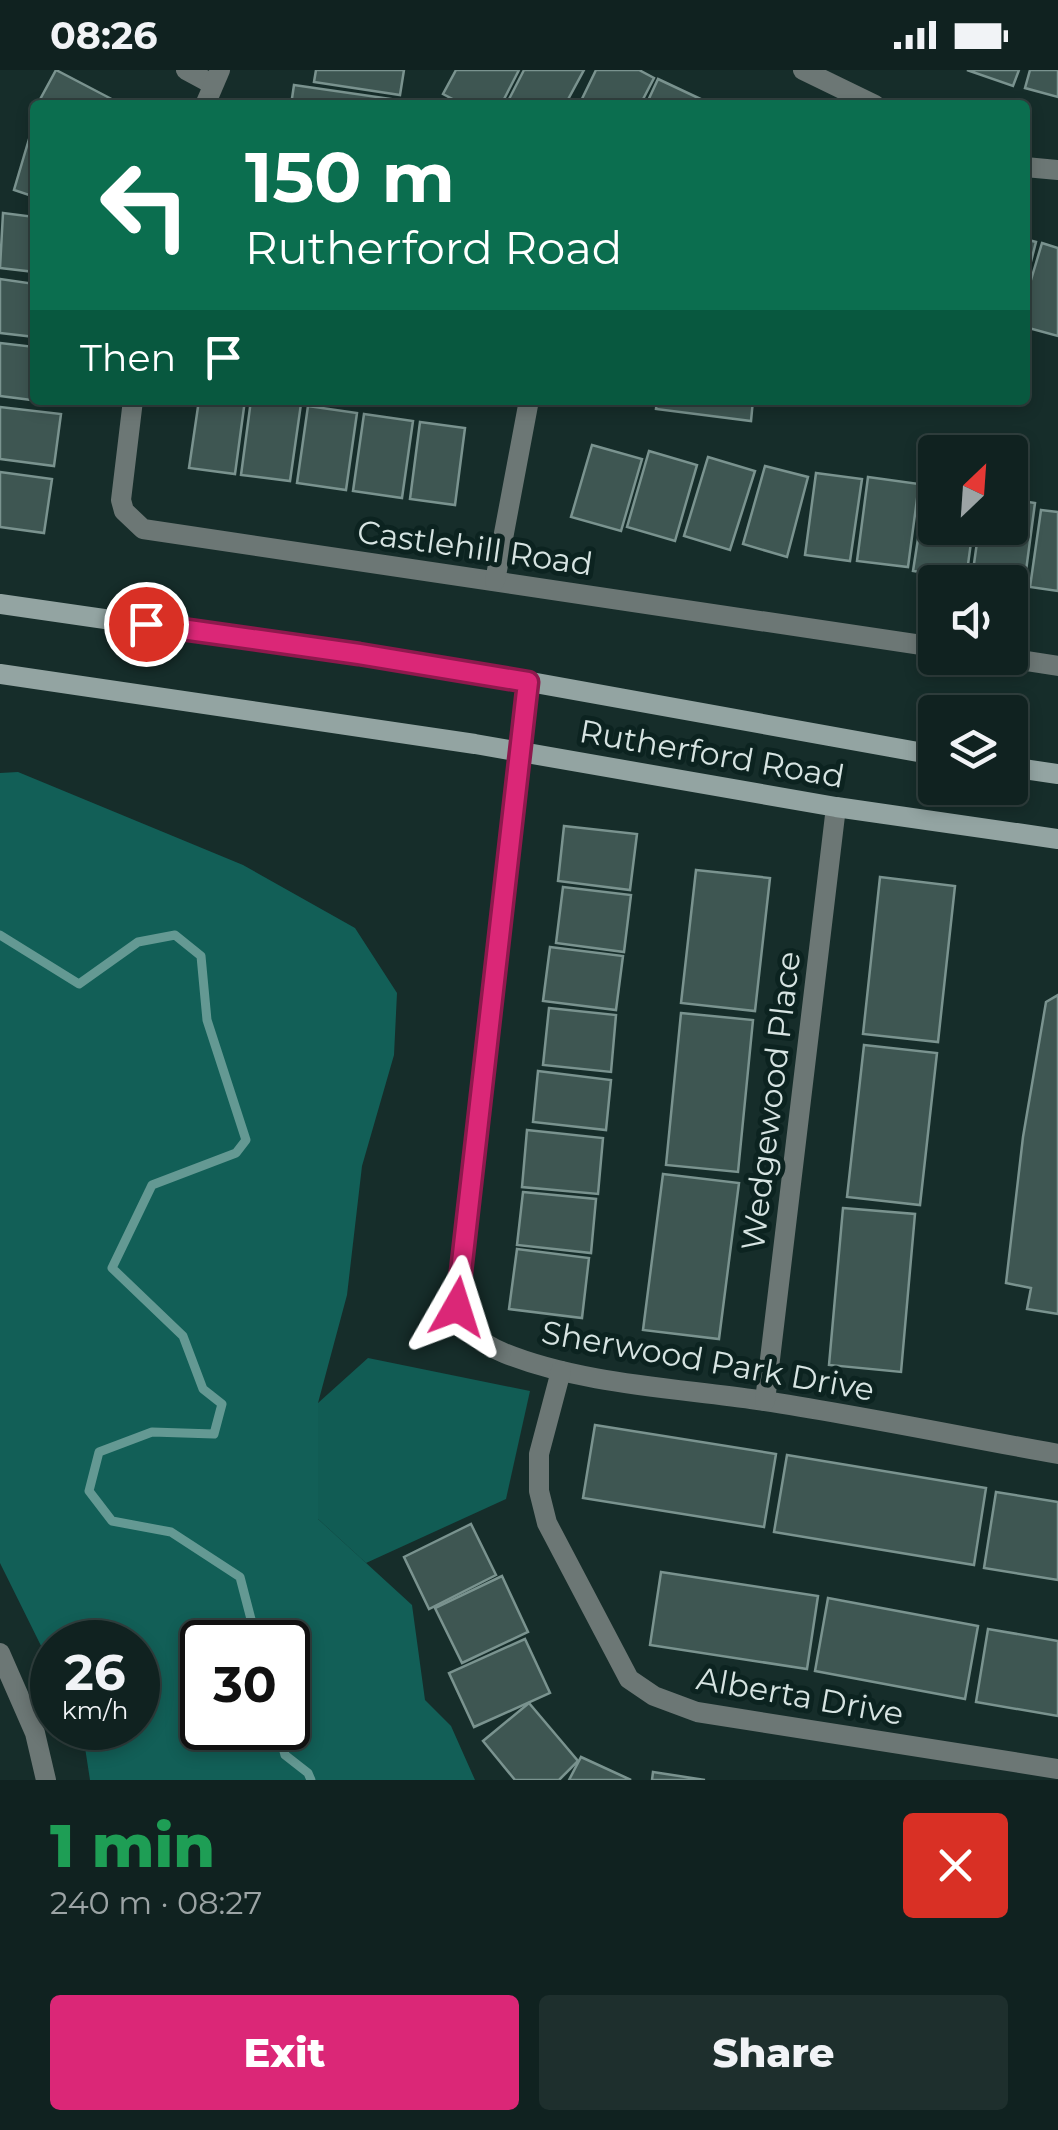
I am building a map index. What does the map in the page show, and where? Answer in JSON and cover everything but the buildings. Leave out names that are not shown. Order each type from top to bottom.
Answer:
[{"type":"main road","name":"Rutherford Road","points":[[0,604],[359,654],[918,751]]},
{"type":"main road","name":"Rutherford Road","points":[[0,674],[1058,839]]},
{"type":"main road","points":[[1028,769],[1058,774]]},
{"type":"street","points":[[186,70],[216,77]]},
{"type":"street","points":[[803,70],[865,100]]},
{"type":"street","points":[[1030,167],[1058,170]]},
{"type":"street","name":"Castlehill Road","points":[[132,405],[120,500],[124,511],[143,529],[918,643]]},
{"type":"street","points":[[495,580],[528,405]]},
{"type":"street","points":[[1028,661],[1058,666]]},
{"type":"street","name":"Sherwood Park Drive","points":[[528,682],[457,1307],[463,1324],[478,1340],[504,1353],[561,1371],[765,1401],[1058,1454]]},
{"type":"street","name":"Wedgewood Place","points":[[765,1401],[836,807]]},
{"type":"street","name":"Alberta Drive","points":[[561,1371],[539,1454],[539,1491],[547,1523],[629,1679],[654,1696],[697,1712],[1058,1768]]},
{"type":"street","points":[[0,1653],[35,1733],[46,1780]]},
{"type":"green space","points":[[18,772],[243,865],[355,928],[397,993],[394,1055],[362,1166],[347,1295],[318,1403],[318,1519],[412,1605],[425,1700],[451,1726],[475,1780],[90,1780],[85,1750],[160,1750],[160,1620],[30,1620],[30,1624],[0,1563],[0,773]]},
{"type":"green space","points":[[368,1358],[530,1391],[506,1499],[366,1563],[318,1519],[318,1403]]},
{"type":"waterway","points":[[0,935],[79,984],[138,942],[175,935],[201,956],[207,1020],[246,1140],[236,1153],[152,1185],[112,1268],[183,1336],[203,1389],[222,1404],[214,1434],[152,1432],[99,1452],[89,1491],[112,1521],[171,1532],[240,1577],[251,1620]]},
{"type":"waterway","points":[[284,1750],[311,1780]]},
{"type":"route","points":[[146,624],[528,682],[457,1307]]}]
